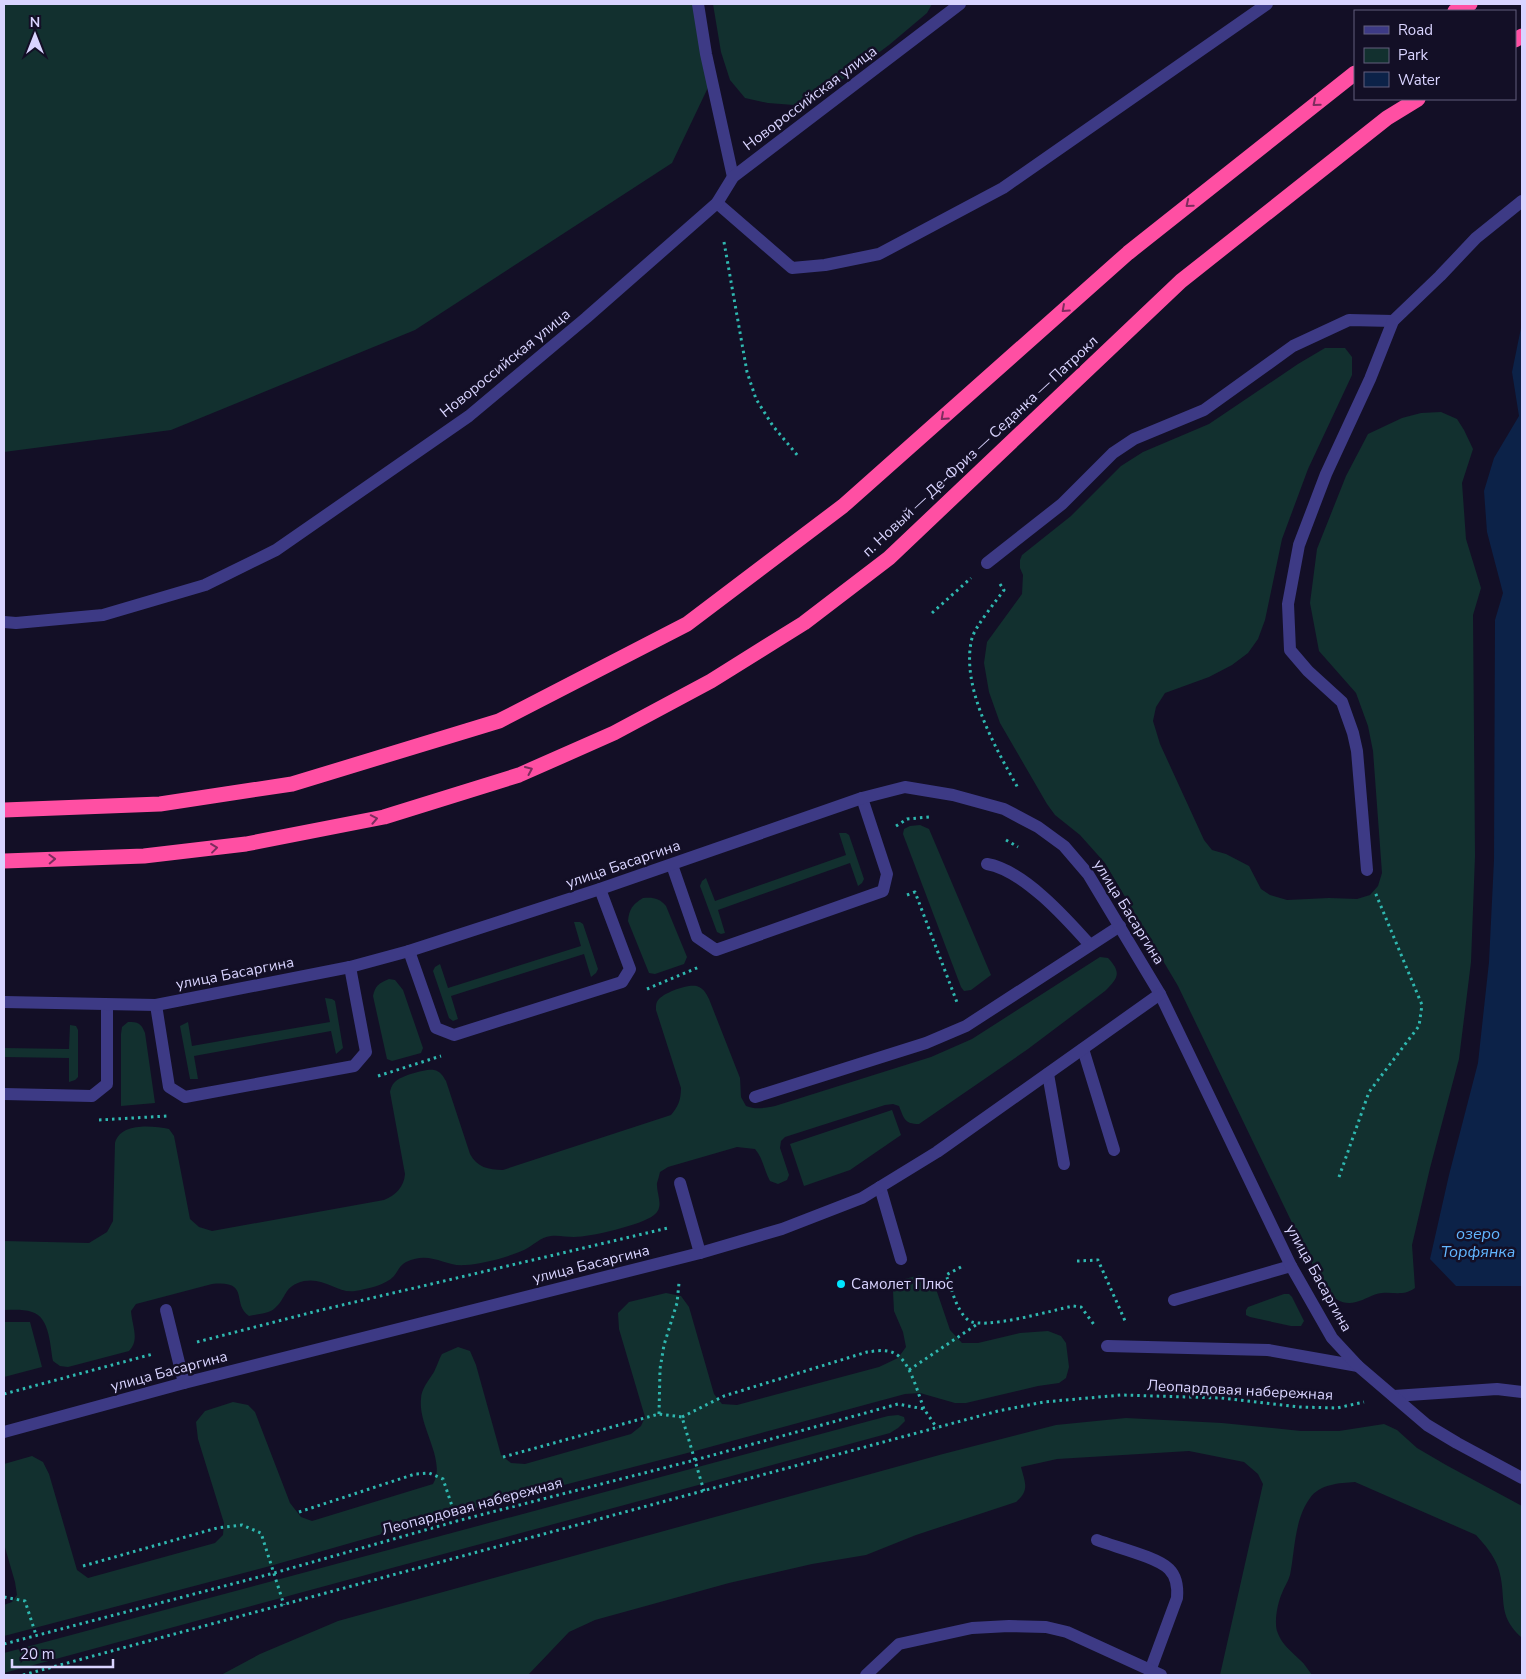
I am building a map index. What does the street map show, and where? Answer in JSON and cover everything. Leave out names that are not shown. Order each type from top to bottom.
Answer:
[{"type":"highway","points":[[1457,10],[1470,4]]},
{"type":"highway","points":[[4,810],[160,804],[292,784],[499,721],[687,624],[843,506],[1128,253],[1354,74]]},
{"type":"highway","name":"п. Новый — Де-Фриз — Седанка — Патрокл","points":[[4,861],[144,856],[181,852],[246,844],[384,817],[519,775],[614,733],[693,690],[804,623],[889,558],[1181,281],[1387,118],[1416,100]]},
{"type":"street","points":[[698,4],[706,54],[732,177]]},
{"type":"street","name":"Новороссийская улица","points":[[4,622],[16,623],[103,615],[205,585],[276,550],[469,416],[586,318],[717,203],[732,177],[960,4]]},
{"type":"street","points":[[717,203],[792,268],[825,265],[879,254],[1003,188],[1267,4]]},
{"type":"street","points":[[1367,870],[1357,751],[1353,733],[1342,702],[1308,671],[1290,650],[1288,604],[1299,545],[1326,474],[1370,379],[1393,321],[1476,238],[1522,201]]},
{"type":"street","points":[[987,563],[1062,504],[1113,453],[1134,439],[1204,410],[1293,346],[1349,320],[1393,321]]},
{"type":"street","name":"улица Басаргина","points":[[4,1002],[156,1005],[350,967],[408,951],[600,889],[862,798],[906,787],[953,795],[1004,810],[1038,827],[1064,846],[1088,874],[1160,994],[1291,1266],[1332,1338],[1358,1366],[1427,1425],[1522,1478]]},
{"type":"street","points":[[672,865],[697,937],[716,950],[883,891],[887,874],[862,798]]},
{"type":"street","points":[[987,864],[999,866],[1032,887],[1090,945]]},
{"type":"street","points":[[408,951],[436,1028],[454,1035],[613,985],[622,982],[630,969],[600,889]]},
{"type":"street","points":[[755,1097],[926,1043],[966,1026],[1120,926]]},
{"type":"street","points":[[156,1005],[169,1087],[185,1097],[354,1066],[366,1052],[350,967]]},
{"type":"street","name":"улица Басаргина","points":[[4,1432],[184,1384],[700,1253],[782,1229],[862,1198],[937,1152],[1160,994]]},
{"type":"street","points":[[4,1094],[92,1096],[107,1084],[107,1005]]},
{"type":"street","points":[[1083,1049],[1114,1150]]},
{"type":"street","points":[[1048,1074],[1064,1164]]},
{"type":"street","points":[[680,1183],[700,1253]]},
{"type":"street","points":[[880,1187],[901,1259]]},
{"type":"street","points":[[1174,1300],[1291,1266]]},
{"type":"street","points":[[166,1310],[184,1384]]},
{"type":"street","points":[[1106,1346],[1268,1350],[1358,1366]]},
{"type":"street","points":[[1394,1396],[1497,1388],[1522,1392]]},
{"type":"street","points":[[866,1675],[899,1644],[972,1628],[1009,1626],[1046,1627],[1067,1632],[1156,1673],[1177,1598],[1178,1586],[1173,1574],[1158,1561],[1097,1540]]},
{"type":"path","points":[[717,203],[747,372],[756,399],[774,426],[798,456]]},
{"type":"path","points":[[932,612],[987,563],[1004,590],[972,636],[968,662],[986,728],[1038,827]]},
{"type":"path","points":[[1339,1177],[1369,1092],[1419,1026],[1422,1005],[1382,912],[1367,870]]},
{"type":"path","points":[[899,898],[915,892],[966,1026]]},
{"type":"path","points":[[644,990],[704,965]]},
{"type":"path","points":[[373,1077],[434,1058]]},
{"type":"path","points":[[111,1120],[165,1116]]},
{"type":"path","points":[[4,1394],[317,1311],[664,1229],[693,1225]]},
{"type":"path","points":[[1077,1261],[1098,1260],[1136,1347]]},
{"type":"path","points":[[961,1267],[946,1275],[960,1308],[968,1320],[976,1324],[995,1323],[1073,1306],[1081,1307],[1106,1346]]},
{"type":"path","points":[[659,1414],[660,1369],[664,1344],[678,1303],[680,1277]]},
{"type":"path","points":[[909,1370],[976,1324]]},
{"type":"path","points":[[503,1457],[659,1414],[682,1417],[724,1396],[867,1352],[882,1351],[894,1353],[903,1360],[909,1370],[924,1409],[937,1428]]},
{"type":"path","name":"Леопардовая набережная","points":[[24,1675],[998,1411],[1044,1402],[1121,1395],[1221,1398],[1300,1407],[1337,1408],[1394,1396]]},
{"type":"path","name":"Леопардовая набережная","points":[[4,1644],[898,1404],[924,1409]]},
{"type":"path","points":[[682,1417],[704,1491]]},
{"type":"path","points":[[298,1512],[415,1474],[429,1473],[443,1479],[457,1521]]},
{"type":"path","points":[[83,1566],[217,1528],[242,1525],[261,1533],[284,1605]]},
{"type":"path","points":[[4,1597],[25,1601],[36,1635]]},
{"type":"green space","points":[[4,4],[703,4],[713,77],[672,163],[415,330],[171,430],[4,452]]},
{"type":"green space","points":[[713,4],[932,4],[927,13],[889,45],[831,88],[794,105],[768,103],[745,98],[730,80],[721,52]]},
{"type":"green space","points":[[1325,348],[1345,348],[1352,357],[1352,375],[1308,469],[1282,539],[1265,620],[1258,639],[1248,653],[1232,665],[1209,677],[1165,693],[1156,707],[1153,721],[1160,744],[1204,840],[1212,850],[1226,854],[1249,866],[1261,889],[1270,895],[1287,900],[1357,899],[1370,895],[1378,886],[1382,873],[1373,751],[1368,726],[1356,693],[1319,651],[1310,603],[1317,549],[1346,476],[1368,434],[1402,418],[1421,413],[1441,412],[1457,419],[1473,449],[1462,483],[1466,539],[1481,588],[1473,615],[1475,856],[1471,962],[1459,1059],[1412,1245],[1415,1288],[1403,1293],[1378,1294],[1356,1302],[1347,1303],[1339,1301],[1332,1296],[1321,1282],[1178,986],[1105,863],[1080,835],[1055,815],[1000,723],[989,692],[984,663],[987,642],[1022,594],[1023,575],[1020,568],[1020,560],[1022,555],[1071,516],[1121,466],[1143,452],[1209,424]]},
{"type":"green space","points":[[920,825],[929,829],[991,975],[971,990],[964,991],[961,987],[903,834],[904,829]]},
{"type":"green space","points":[[839,833],[849,835],[864,879],[862,883],[858,886],[850,863],[718,910],[725,933],[717,932],[700,886],[702,881],[706,878],[715,901],[846,855]]},
{"type":"green space","points":[[643,898],[656,899],[666,906],[687,957],[684,964],[655,974],[649,973],[628,921],[632,907]]},
{"type":"green space","points":[[574,922],[583,924],[598,969],[591,977],[584,954],[451,996],[458,1019],[453,1021],[449,1018],[433,971],[435,967],[440,964],[448,988],[581,946]]},
{"type":"green space","points":[[1100,957],[1108,958],[1117,972],[1115,979],[1105,991],[1028,1049],[919,1124],[907,1121],[899,1106],[893,1104],[785,1137],[781,1141],[780,1148],[789,1175],[787,1180],[778,1184],[770,1181],[760,1156],[755,1149],[737,1147],[668,1167],[660,1172],[657,1183],[659,1208],[654,1215],[639,1223],[603,1233],[574,1237],[547,1237],[518,1253],[479,1263],[457,1265],[430,1258],[415,1259],[404,1263],[394,1276],[386,1282],[371,1288],[355,1291],[343,1290],[319,1281],[304,1281],[292,1286],[279,1304],[272,1310],[249,1316],[241,1305],[236,1289],[224,1284],[212,1284],[136,1304],[131,1311],[135,1337],[129,1351],[68,1367],[60,1366],[53,1361],[46,1326],[38,1315],[25,1310],[4,1310],[4,1241],[89,1243],[107,1232],[113,1221],[115,1143],[118,1136],[131,1129],[155,1127],[169,1129],[174,1136],[190,1219],[199,1227],[212,1231],[384,1200],[392,1196],[401,1187],[405,1174],[390,1092],[395,1082],[399,1079],[420,1071],[438,1071],[446,1081],[470,1154],[480,1165],[492,1169],[503,1170],[671,1115],[679,1103],[681,1088],[656,1007],[657,1001],[662,996],[679,989],[696,986],[705,992],[740,1078],[741,1097],[746,1106],[760,1108],[775,1106],[931,1057],[972,1039]]},
{"type":"green space","points":[[389,979],[395,980],[403,990],[423,1048],[421,1053],[392,1061],[387,1059],[373,996],[378,985]]},
{"type":"green space","points":[[325,998],[335,1001],[343,1048],[336,1054],[331,1031],[194,1056],[198,1079],[190,1079],[180,1026],[188,1022],[192,1046],[330,1022]]},
{"type":"green space","points":[[128,1022],[139,1024],[145,1033],[155,1103],[121,1106],[121,1034],[122,1027]]},
{"type":"green space","points":[[70,1025],[76,1026],[78,1030],[78,1077],[75,1080],[69,1082],[69,1058],[4,1057],[4,1048],[69,1049]]},
{"type":"green space","points":[[892,1110],[901,1135],[850,1170],[804,1186],[790,1144]]},
{"type":"green space","points":[[920,1275],[931,1280],[935,1286],[950,1330],[962,1343],[978,1343],[1020,1333],[1048,1331],[1061,1336],[1066,1343],[1069,1367],[1066,1378],[1059,1383],[966,1403],[955,1403],[920,1393],[905,1394],[452,1514],[270,1566],[4,1636],[4,1605],[12,1602],[17,1595],[4,1544],[4,1464],[32,1456],[43,1462],[49,1474],[77,1570],[88,1578],[215,1543],[223,1535],[224,1523],[198,1439],[196,1422],[205,1411],[233,1402],[248,1405],[255,1412],[290,1503],[301,1517],[312,1521],[433,1484],[437,1465],[421,1410],[421,1395],[442,1354],[458,1347],[470,1351],[476,1365],[501,1455],[511,1463],[525,1464],[631,1434],[641,1426],[645,1417],[619,1329],[618,1313],[629,1302],[666,1293],[681,1296],[689,1307],[714,1394],[722,1404],[737,1405],[879,1367],[898,1358],[906,1347],[903,1332],[894,1311],[893,1291],[901,1280]]},
{"type":"green space","points":[[1284,1294],[1289,1294],[1292,1297],[1304,1321],[1301,1326],[1291,1326],[1246,1315],[1248,1307]]},
{"type":"green space","points":[[4,1322],[30,1322],[42,1367],[4,1377]]},
{"type":"green space","points":[[898,1415],[904,1417],[905,1421],[890,1433],[4,1673],[4,1653],[888,1416]]},
{"type":"green space","points":[[1126,1418],[1222,1423],[1301,1431],[1339,1431],[1384,1424],[1397,1430],[1417,1448],[1522,1506],[1522,1638],[1508,1621],[1505,1613],[1501,1578],[1496,1562],[1476,1535],[1355,1482],[1343,1483],[1324,1487],[1314,1493],[1305,1507],[1298,1526],[1290,1575],[1277,1611],[1276,1627],[1281,1640],[1312,1675],[1220,1675],[1263,1484],[1258,1474],[1244,1462],[1189,1451],[1057,1459],[1021,1467],[1025,1490],[1016,1502],[916,1535],[866,1555],[812,1564],[729,1583],[595,1620],[569,1632],[528,1675],[221,1675],[260,1654],[338,1621],[943,1454],[1056,1425]]},
{"type":"water","name":"озеро Торфянка","points":[[1522,323],[1522,1286],[1456,1286],[1430,1259],[1449,1175],[1478,1063],[1489,962],[1494,860],[1495,620],[1503,593],[1487,532],[1484,491],[1494,458],[1519,416],[1512,372]]},
{"type":"place","name":"Самолет Плюс","points":[[841,1284]]}]
